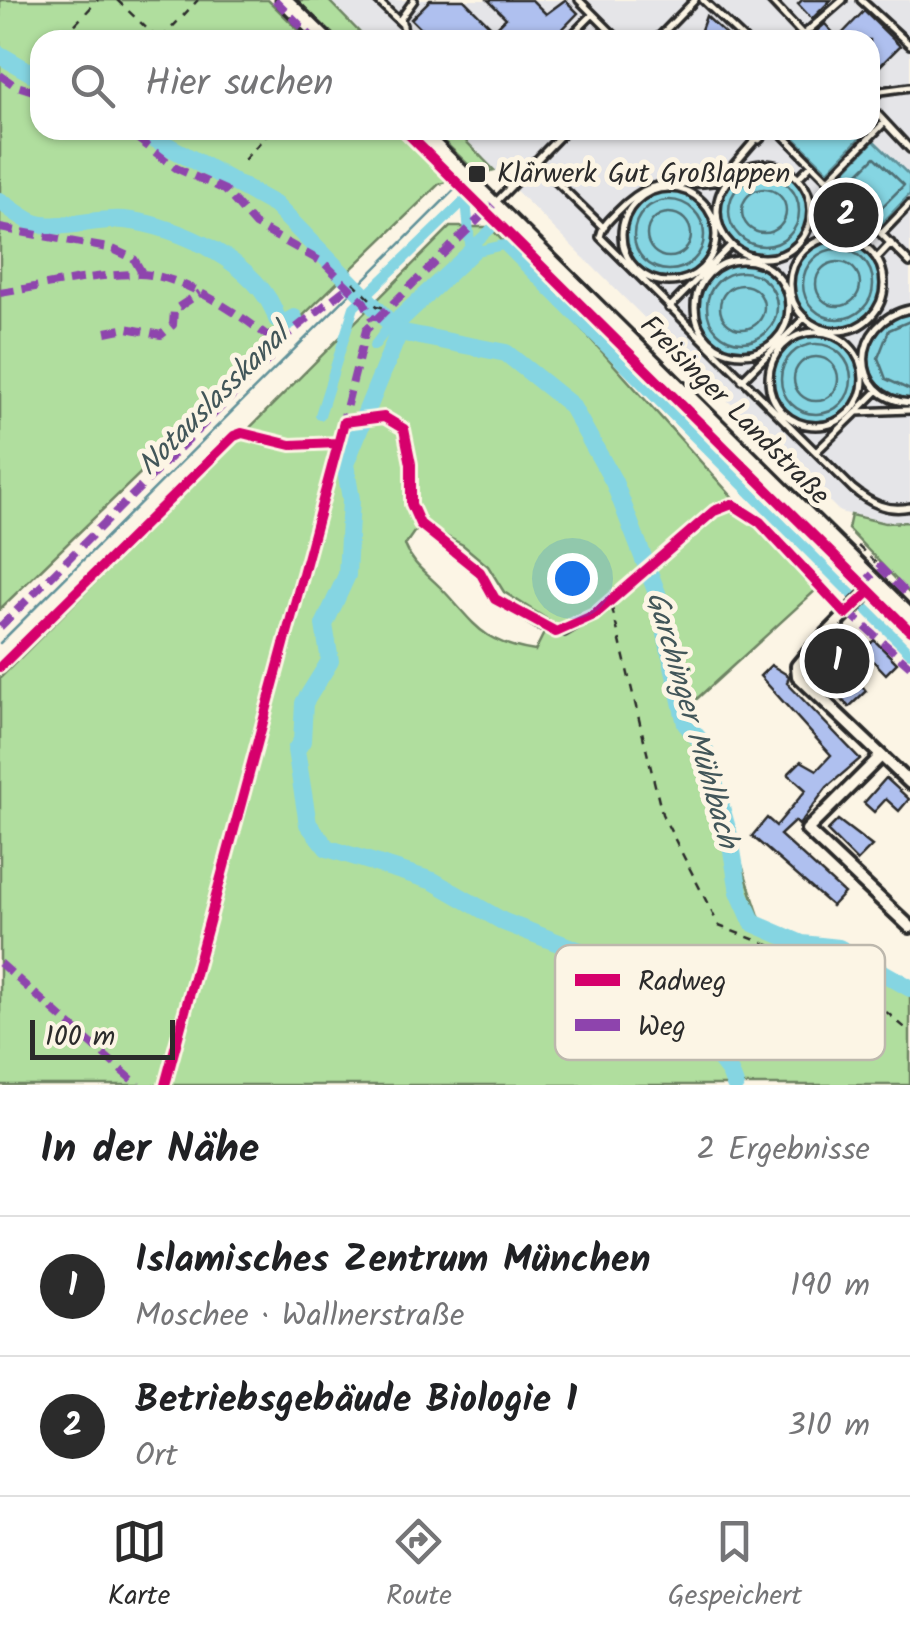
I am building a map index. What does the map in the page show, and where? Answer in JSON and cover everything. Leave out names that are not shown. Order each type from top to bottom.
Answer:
[{"type":"main road","points":[[284,0],[315,30]]},
{"type":"main road","name":"Freisinger Landstraße","points":[[428,140],[910,616]]},
{"type":"street","points":[[877,583],[806,655],[798,666],[798,676],[910,783]]},
{"type":"street","points":[[880,757],[807,830],[910,927]]},
{"type":"lane","points":[[376,0],[406,30]]},
{"type":"lane","points":[[403,26],[401,18],[414,0]]},
{"type":"lane","points":[[579,0],[609,30]]},
{"type":"lane","points":[[666,30],[695,0]]},
{"type":"lane","points":[[703,0],[734,30]]},
{"type":"lane","points":[[770,0],[798,30]]},
{"type":"lane","points":[[812,30],[843,0]]},
{"type":"lane","points":[[860,0],[910,45]]},
{"type":"lane","points":[[577,30],[592,14]]},
{"type":"lane","points":[[880,92],[910,87]]},
{"type":"lane","points":[[880,116],[910,148]]},
{"type":"lane","points":[[880,127],[885,122]]},
{"type":"lane","points":[[494,204],[556,140]]},
{"type":"lane","points":[[755,140],[730,175],[718,202],[714,249],[695,310],[707,342],[733,354],[748,354],[779,344],[799,335],[858,326],[874,313],[884,290],[877,258],[857,240],[825,238],[804,251],[792,270],[789,314],[779,344],[770,368],[768,384],[783,416],[807,425],[821,426],[853,413],[910,406]]},
{"type":"lane","points":[[788,140],[910,263]]},
{"type":"lane","points":[[828,180],[867,140]]},
{"type":"lane","points":[[535,162],[602,227]]},
{"type":"lane","points":[[910,406],[878,390],[850,345],[805,317],[774,272],[754,260],[731,245],[704,203],[692,192],[662,185],[636,201],[627,213],[622,242],[633,269],[663,282],[679,281],[730,262],[754,260],[774,258],[798,244],[812,215],[810,199],[798,178],[769,164],[746,168],[715,182],[662,185],[638,192],[602,227],[602,242],[865,499],[896,510],[910,508]]},
{"type":"lane","points":[[798,178],[812,164]]},
{"type":"lane","points":[[881,234],[910,204]]},
{"type":"lane","points":[[798,244],[804,251]]},
{"type":"lane","points":[[877,258],[891,244]]},
{"type":"lane","points":[[669,308],[731,245]]},
{"type":"lane","points":[[853,413],[864,383],[866,345],[881,321],[910,309]]},
{"type":"lane","points":[[874,313],[881,321]]},
{"type":"lane","points":[[742,380],[805,317]]},
{"type":"lane","points":[[816,452],[878,390]]},
{"type":"lane","points":[[420,524],[480,572],[496,599],[542,627],[564,632],[609,602],[714,511],[732,504],[760,522],[850,611]]},
{"type":"path","points":[[70,30],[98,0]]},
{"type":"path","points":[[117,0],[148,30]]},
{"type":"path","points":[[169,30],[198,0]]},
{"type":"path","points":[[244,160],[263,140]]},
{"type":"path","points":[[353,282],[376,306],[385,308]]},
{"type":"path","points":[[858,546],[880,567]]},
{"type":"path","points":[[609,602],[621,630],[662,814],[719,926],[768,945]]},
{"type":"path","points":[[885,1011],[910,1032]]},
{"type":"shaded area","points":[[328,0],[910,0],[910,522],[885,523],[840,512],[465,140],[880,140],[880,30],[357,30]]},
{"type":"green space","points":[[0,0],[268,0],[299,30],[30,30],[30,140],[410,140],[452,181],[439,184],[0,609]]},
{"type":"green space","points":[[297,0],[328,0],[357,30],[328,30]]},
{"type":"green space","points":[[442,140],[465,140],[494,170],[478,174]]},
{"type":"green space","points":[[450,227],[490,227],[816,590],[689,706],[762,925],[814,945],[555,945],[555,1060],[885,1060],[885,972],[910,982],[910,1085],[0,1085],[0,678]],"holes":[[[427,526],[463,545],[488,566],[504,592],[550,621],[535,651],[502,642],[480,630],[416,563],[405,545],[414,532]]]},
{"type":"green space","points":[[851,515],[885,523],[910,522],[910,594],[848,529]]},
{"type":"water","points":[[796,140],[857,140],[828,171]]},
{"type":"water","points":[[874,141],[910,176],[910,194],[882,223],[837,179]]},
{"type":"water","points":[[764,166],[796,179],[809,211],[796,243],[764,256],[732,243],[719,211],[732,179]]},
{"type":"water","points":[[669,190],[701,203],[714,235],[701,267],[669,280],[637,267],[624,235],[637,203]]},
{"type":"water","points":[[838,239],[870,252],[883,284],[870,316],[838,329],[806,316],[793,284],[806,252]]},
{"type":"water","points":[[742,262],[774,275],[787,307],[774,339],[742,352],[710,339],[697,307],[710,275]]},
{"type":"water","points":[[910,310],[910,400],[885,391],[871,371],[869,360],[874,335],[882,324]]},
{"type":"water","points":[[816,334],[848,347],[861,379],[848,411],[816,424],[784,411],[771,379],[784,347]]},
{"type":"building","points":[[430,0],[464,0],[494,30],[422,30],[411,19]]},
{"type":"building","points":[[488,0],[532,0],[546,14],[565,0],[578,13],[562,30],[494,30],[506,18]]},
{"type":"building","points":[[802,0],[831,0],[812,19],[798,4]]},
{"type":"building","points":[[864,11],[900,46],[880,66],[880,30],[846,30]]},
{"type":"building","points":[[706,16],[721,30],[701,30]]},
{"type":"building","points":[[874,640],[897,663],[886,674],[864,651]]},
{"type":"building","points":[[861,644],[864,651],[849,659],[848,667],[866,691],[849,707],[835,693],[843,685],[840,675],[827,670],[823,657],[832,648],[848,651]]},
{"type":"building","points":[[771,665],[789,676],[787,683],[860,759],[827,787],[799,825],[795,821],[780,835],[844,893],[832,906],[752,836],[767,818],[776,826],[806,790],[788,774],[801,761],[817,770],[831,755],[760,676]]},
{"type":"building","points":[[886,778],[909,799],[899,811],[886,799],[874,812],[864,803]]},
{"type":"building","points":[[838,820],[872,846],[857,861],[827,831]]},
{"type":"waterway","name":"Garchinger Mühlbach","points":[[0,55],[30,72]]},
{"type":"waterway","name":"Garchinger Mühlbach","points":[[157,140],[275,205],[399,332],[506,353],[571,405],[614,482],[657,593],[686,724],[703,744],[730,839],[739,892],[753,923],[811,945]]},
{"type":"waterway","name":"Notauslasskanal","points":[[0,643],[456,188]]},
{"type":"waterway","points":[[320,415],[354,307],[467,198]]},
{"type":"waterway","points":[[466,199],[470,244]]},
{"type":"waterway","points":[[0,201],[42,225],[124,220],[192,239],[236,265],[254,281],[277,319],[285,323],[294,318]]},
{"type":"waterway","points":[[374,346],[397,316],[492,228]]},
{"type":"waterway","points":[[396,329],[478,251],[503,245],[910,653]]},
{"type":"waterway","name":"Garchinger Mühlbach","points":[[359,302],[369,303]]},
{"type":"waterway","points":[[383,330],[385,318]]},
{"type":"waterway","points":[[399,332],[345,464],[351,499],[347,575],[324,625],[330,661],[304,703],[302,741],[296,750],[308,824],[327,848],[433,881],[504,922],[564,945]]},
{"type":"waterway","name":"Garchinger Mühlbach","points":[[885,974],[910,988]]},
{"type":"waterway","points":[[721,1060],[735,1085]]},
{"type":"marked path","points":[[275,0],[305,30]]},
{"type":"marked path","points":[[0,75],[30,90]]},
{"type":"marked path","points":[[139,140],[176,168],[225,190],[255,225],[324,263],[364,302],[373,320]]},
{"type":"marked path","points":[[341,428],[366,330],[493,205]]},
{"type":"marked path","points":[[0,228],[113,249],[134,259],[142,273]]},
{"type":"marked path","points":[[0,293],[105,276],[156,276],[212,299],[277,343],[348,287]]},
{"type":"marked path","points":[[106,332],[127,328],[161,335],[173,325],[174,310],[200,293]]},
{"type":"marked path","points":[[0,627],[275,353],[277,343]]},
{"type":"marked path","points":[[862,585],[880,567],[910,597]]},
{"type":"marked path","points":[[848,612],[910,666]]},
{"type":"marked path","points":[[0,963],[138,1085]]},
{"type":"cycle path","points":[[414,140],[910,631]]},
{"type":"cycle path","points":[[165,1085],[344,422],[384,417],[404,429],[411,464],[411,504],[420,524],[480,572],[495,599],[556,632],[594,615],[714,511],[732,504],[760,522],[846,614],[869,592]]},
{"type":"cycle path","points":[[0,667],[234,436],[242,433],[291,445],[337,443]]},
{"type":"place","name":"Klärwerk Gut Großlappen","points":[[477,174]]},
{"type":"place","name":"Betriebsgebäude Biologie 1","points":[[846,215]]},
{"type":"place","name":"Islamisches Zentrum München","points":[[837,661]]}]
